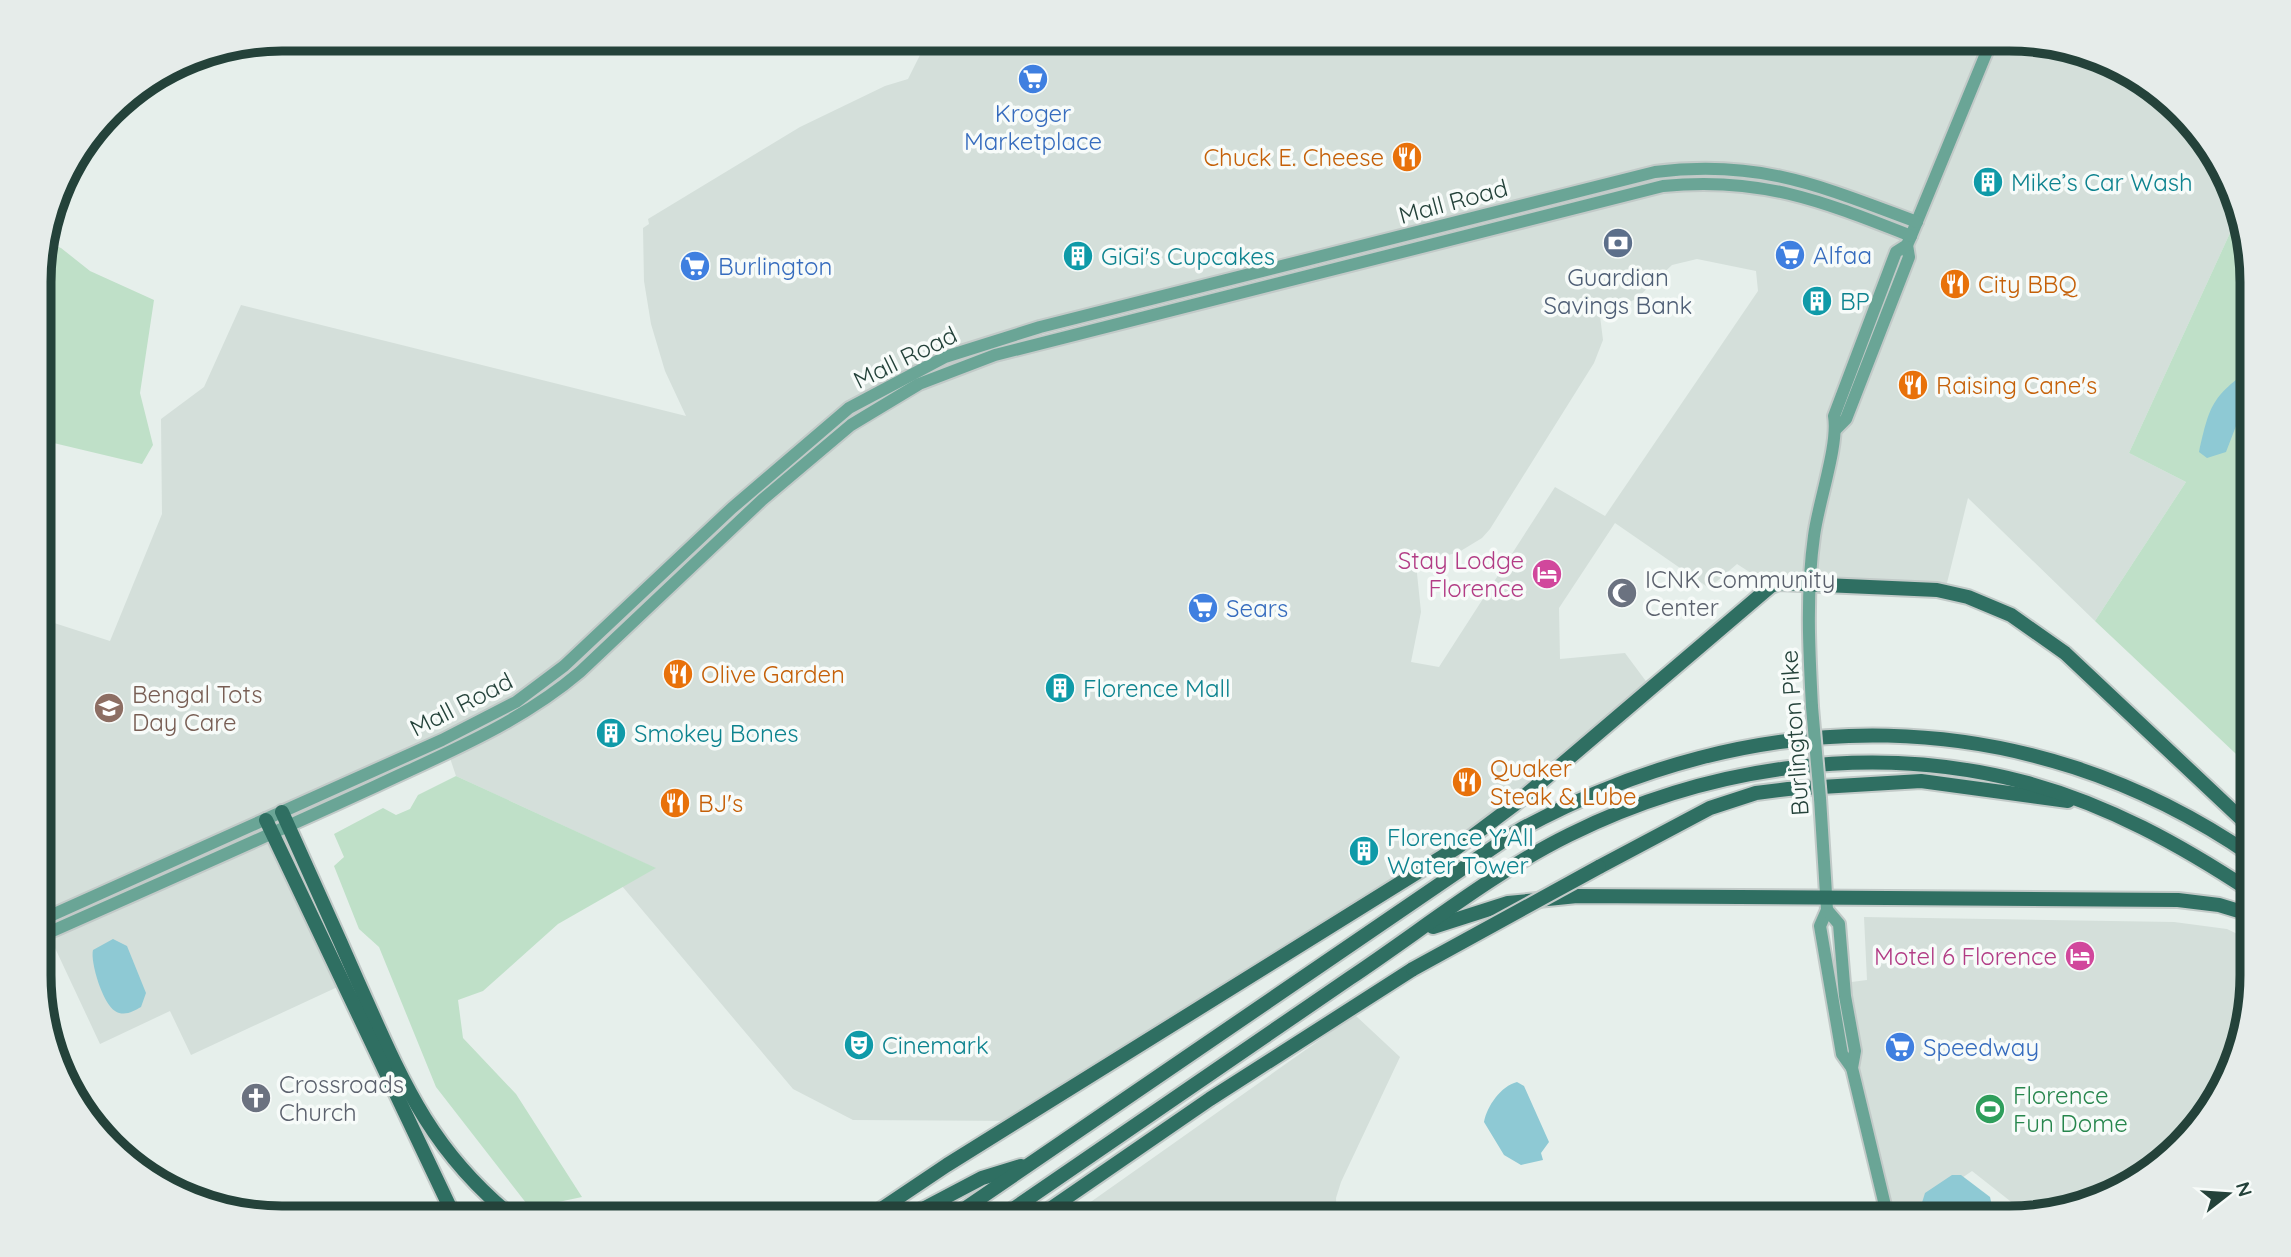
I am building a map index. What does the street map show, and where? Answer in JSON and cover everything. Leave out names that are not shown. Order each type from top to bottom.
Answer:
[{"type":"highway","points":[[886,1206],[947,1165],[1458,847],[1514,805],[1771,586],[1787,582],[1945,592],[1991,606],[2029,625],[2065,653],[2240,818]]},
{"type":"highway","points":[[969,1206],[1516,832],[1589,794],[1677,762],[1740,747],[1844,736],[1893,736],[1967,742],[2048,760],[2120,785],[2175,810],[2240,849]]},
{"type":"highway","points":[[1018,1206],[1504,872],[1568,836],[1676,791],[1738,776],[1871,762],[1898,763],[2020,781],[2085,802],[2167,839],[2240,885]]},
{"type":"highway","points":[[1054,1206],[1210,1099],[1413,969],[1710,808],[1756,793],[1921,781],[1986,788],[2038,799],[2085,802]]},
{"type":"highway","points":[[282,811],[412,1100],[449,1157],[500,1206]]},
{"type":"highway","points":[[269,827],[449,1206]]},
{"type":"highway","points":[[1419,932],[1489,908],[1537,898],[1827,904],[2178,900],[2219,905],[2240,911]]},
{"type":"highway","points":[[929,1206],[982,1178],[1035,1161]]},
{"type":"main road","name":"Burlington Pike","points":[[1885,1206],[1852,1068],[1842,1054],[1825,969],[1820,926],[1827,904],[1812,708],[1809,583],[1820,497],[1836,429],[1834,416],[1853,358],[1896,252],[1909,240],[1917,222],[1987,51]]},
{"type":"main road","name":"Mall Road","points":[[51,931],[269,827],[282,811],[442,740],[516,702],[544,683],[601,634],[732,508],[816,433],[849,408],[910,373],[974,347],[1049,325],[1654,172],[1724,167],[1760,171],[1823,187],[1917,222]]},
{"type":"main road","name":"Mall Road","points":[[51,915],[269,827],[288,826],[506,723],[559,690],[818,450],[886,401],[951,369],[995,355],[1663,186],[1727,183],[1774,188],[1834,206],[1909,240]]},
{"type":"main road","name":"Burlington Pike","points":[[1827,904],[1839,924],[1845,996],[1855,1051],[1852,1068]]},
{"type":"shaded area","points":[[922,51],[2009,51],[2069,59],[2098,68],[2125,82],[2173,118],[2201,153],[2228,208],[2233,226],[2129,453],[2186,482],[2095,621],[1968,498],[1945,591],[1771,586],[1737,564],[1709,588],[1615,523],[1559,608],[1560,659],[1625,653],[1651,688],[1514,805],[1018,1121],[853,1120],[793,1089],[622,886],[655,868],[456,776],[448,752],[559,690],[818,450],[951,369],[1636,192],[1774,188],[1775,174],[1692,167],[1047,325],[925,366],[805,443],[516,702],[51,915],[51,622],[110,641],[162,514],[161,419],[204,387],[241,305],[686,416],[665,371],[651,324],[644,281],[643,228],[649,224],[648,219],[800,127],[885,86],[908,79]],"holes":[[[1697,259],[1756,271],[1758,291],[1605,516],[1555,487],[1439,667],[1411,662],[1421,612],[1416,564],[1459,552],[1482,538],[1490,529],[1594,363],[1603,340],[1600,316],[1636,299],[1672,265]]]},
{"type":"shaded area","points":[[272,833],[344,984],[191,1055],[170,1011],[100,1044],[51,939],[51,932]]},
{"type":"shaded area","points":[[1864,917],[2174,922],[2227,929],[2240,935],[2240,990],[2236,1020],[2216,1077],[2192,1116],[2173,1139],[2125,1175],[2083,1194],[2024,1206],[2016,1206],[1972,1171],[1921,1206],[1885,1206],[1863,1117],[1836,984],[1867,980]]},
{"type":"shaded area","points":[[1355,1015],[1400,1057],[1341,1182],[1336,1206],[1085,1206]]},
{"type":"green space","points":[[2233,226],[2240,267],[2240,758],[2095,621],[2186,482],[2129,453]]},
{"type":"green space","points":[[54,245],[90,271],[154,300],[140,393],[153,445],[142,464],[51,442],[51,282]]},
{"type":"green space","points":[[456,776],[656,868],[558,924],[483,991],[458,1000],[463,1038],[516,1094],[582,1197],[528,1206],[436,1087],[379,947],[359,929],[334,866],[344,857],[334,834],[383,808],[396,815],[410,809],[418,795]]},
{"type":"water","points":[[2240,376],[2240,421],[2226,452],[2207,458],[2199,452],[2206,422],[2215,403],[2228,386]]},
{"type":"water","points":[[113,939],[127,946],[146,993],[141,1007],[132,1012],[118,1013],[110,1007],[93,964],[93,950]]},
{"type":"water","points":[[1517,1082],[1524,1086],[1549,1142],[1541,1153],[1543,1160],[1521,1165],[1504,1155],[1484,1122],[1496,1098]]},
{"type":"water","points":[[1952,1175],[1961,1175],[1990,1197],[1992,1206],[1921,1206],[1925,1193]]},
{"type":"place","name":"Kroger Marketplace","points":[[1033,79]]},
{"type":"place","name":"Chuck E. Cheese","points":[[1407,157]]},
{"type":"place","name":"Mike’s Car Wash","points":[[1988,182]]},
{"type":"place","name":"Guardian Savings Bank","points":[[1618,243]]},
{"type":"place","name":"Alfaa","points":[[1790,255]]},
{"type":"place","name":"GiGi's Cupcakes","points":[[1078,256]]},
{"type":"place","name":"Burlington","points":[[695,266]]},
{"type":"place","name":"City BBQ","points":[[1955,284]]},
{"type":"place","name":"BP","points":[[1817,301]]},
{"type":"place","name":"Raising Cane's","points":[[1913,385]]},
{"type":"place","name":"Stay Lodge Florence","points":[[1547,574]]},
{"type":"place","name":"ICNK Community Center","points":[[1622,593]]},
{"type":"place","name":"Sears","points":[[1203,608]]},
{"type":"place","name":"Olive Garden","points":[[678,674]]},
{"type":"place","name":"Florence Mall","points":[[1060,688]]},
{"type":"place","name":"Bengal Tots Day Care","points":[[109,708]]},
{"type":"place","name":"Smokey Bones","points":[[611,733]]},
{"type":"place","name":"Quaker Steak & Lube","points":[[1467,782]]},
{"type":"place","name":"BJ's","points":[[675,803]]},
{"type":"place","name":"Florence Y’All Water Tower","points":[[1364,851]]},
{"type":"place","name":"Motel 6 Florence","points":[[2080,956]]},
{"type":"place","name":"Cinemark","points":[[859,1045]]},
{"type":"place","name":"Speedway","points":[[1900,1047]]},
{"type":"place","name":"Crossroads Church","points":[[256,1098]]},
{"type":"place","name":"Florence Fun Dome","points":[[1990,1109]]}]
